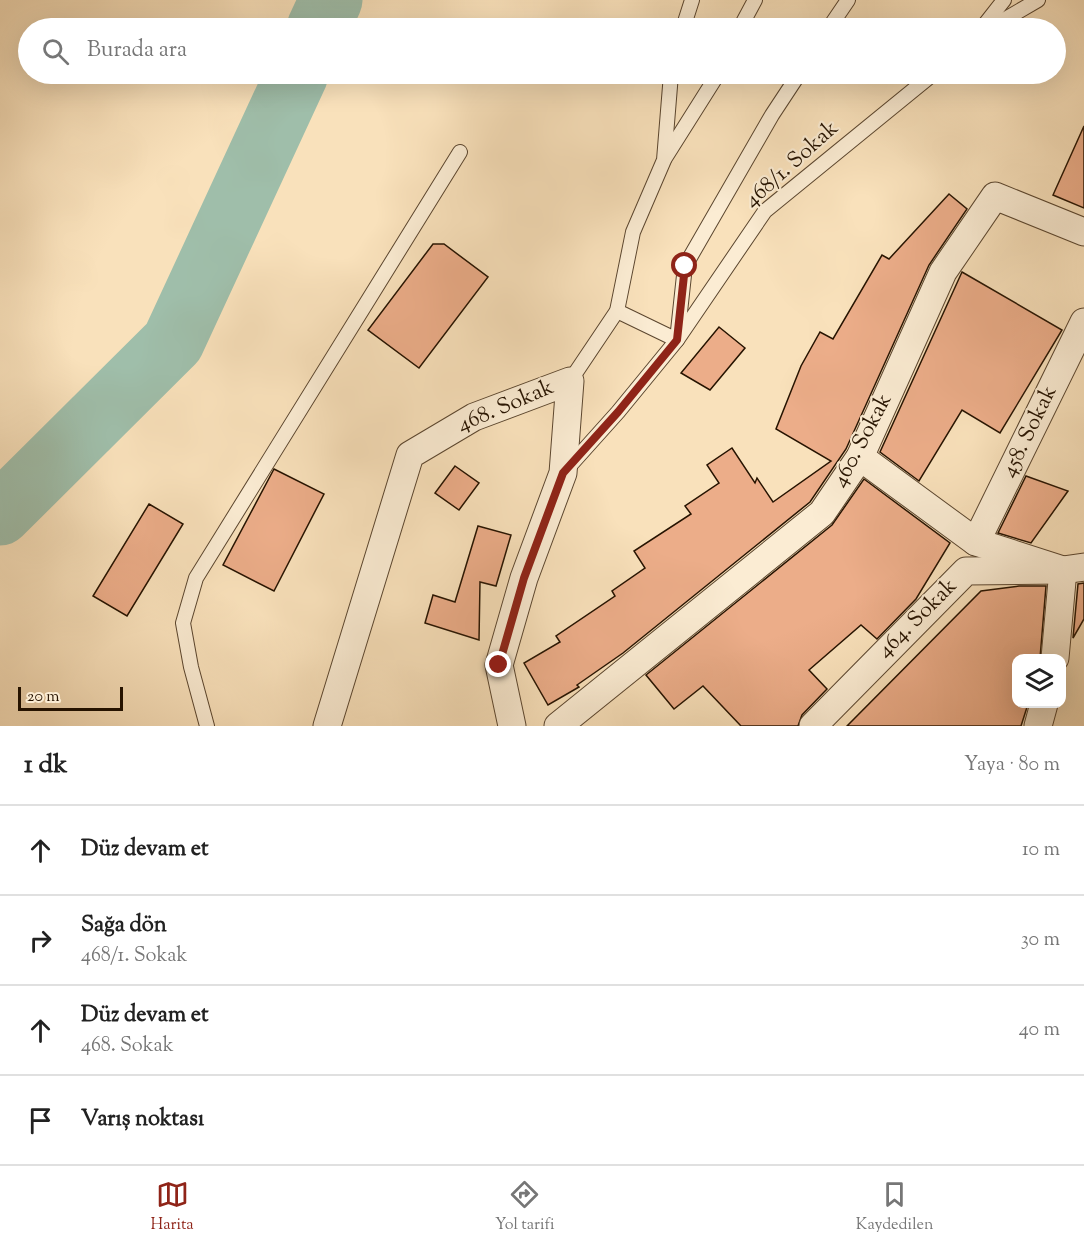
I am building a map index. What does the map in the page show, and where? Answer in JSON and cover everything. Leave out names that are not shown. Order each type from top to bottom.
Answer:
[{"type":"street","name":"460. Sokak","points":[[558,726],[822,513],[860,457],[944,272],[994,196],[1084,232]]},
{"type":"street","name":"458. Sokak","points":[[976,542],[1082,332]]},
{"type":"street","name":"468. Sokak","points":[[327,726],[410,455],[474,417],[570,381],[563,473],[524,578],[499,665],[512,726]]},
{"type":"street","points":[[860,457],[976,542],[1073,569],[1056,654]]},
{"type":"street","name":"464. Sokak","points":[[813,726],[966,571],[1073,569]]},
{"type":"street","points":[[1038,726],[1043,708]]},
{"type":"lane","points":[[686,18],[692,0]]},
{"type":"lane","points":[[745,18],[755,0]]},
{"type":"lane","points":[[836,18],[848,0]]},
{"type":"lane","points":[[990,18],[1004,0]]},
{"type":"lane","points":[[1007,18],[1038,0]]},
{"type":"lane","points":[[664,160],[670,84]]},
{"type":"lane","points":[[570,381],[617,311],[633,232],[664,160],[712,84]]},
{"type":"lane","points":[[617,311],[677,340],[685,266],[772,115],[792,84]]},
{"type":"lane","name":"468/1. Sokak","points":[[563,473],[618,412],[677,340],[765,212],[921,84]]},
{"type":"lane","points":[[207,726],[191,668],[183,623],[196,578],[460,152]]},
{"type":"building","points":[[1084,126],[1084,208],[1053,195]]},
{"type":"building","points":[[949,194],[967,209],[929,265],[846,449],[810,502],[623,653],[577,685],[579,687],[548,705],[524,663],[560,642],[556,636],[615,596],[612,591],[645,568],[634,551],[691,514],[685,506],[719,483],[707,465],[732,448],[755,483],[757,478],[773,502],[831,461],[776,429],[801,366],[820,332],[833,339],[882,255],[889,259]]},
{"type":"building","points":[[433,244],[444,244],[488,277],[419,368],[368,330]]},
{"type":"building","points":[[962,272],[1062,330],[1000,433],[962,410],[919,481],[880,452]]},
{"type":"building","points":[[719,327],[745,348],[710,390],[681,373]]},
{"type":"building","points":[[455,466],[479,483],[459,510],[435,493]]},
{"type":"building","points":[[274,469],[324,494],[274,591],[223,565]]},
{"type":"building","points":[[1026,476],[1068,491],[1031,543],[998,533]]},
{"type":"building","points":[[864,479],[950,543],[916,599],[877,639],[861,625],[809,670],[827,689],[802,715],[798,726],[741,726],[703,686],[674,709],[646,675],[832,525]]},
{"type":"building","points":[[149,504],[183,524],[127,616],[93,596]]},
{"type":"building","points":[[478,526],[511,535],[496,586],[480,582],[479,640],[425,623],[433,595],[455,602]]},
{"type":"building","points":[[1084,583],[1084,619],[1073,638],[1078,584]]},
{"type":"building","points":[[1019,586],[1046,586],[1040,654],[1012,654],[1012,708],[1027,708],[1021,726],[847,726],[981,591]]},
{"type":"waterway","points":[[323,18],[331,0]]},
{"type":"waterway","points":[[0,514],[173,342],[292,84]]},
{"type":"route","points":[[499,665],[524,578],[563,473],[618,412],[677,340],[685,266]]}]
